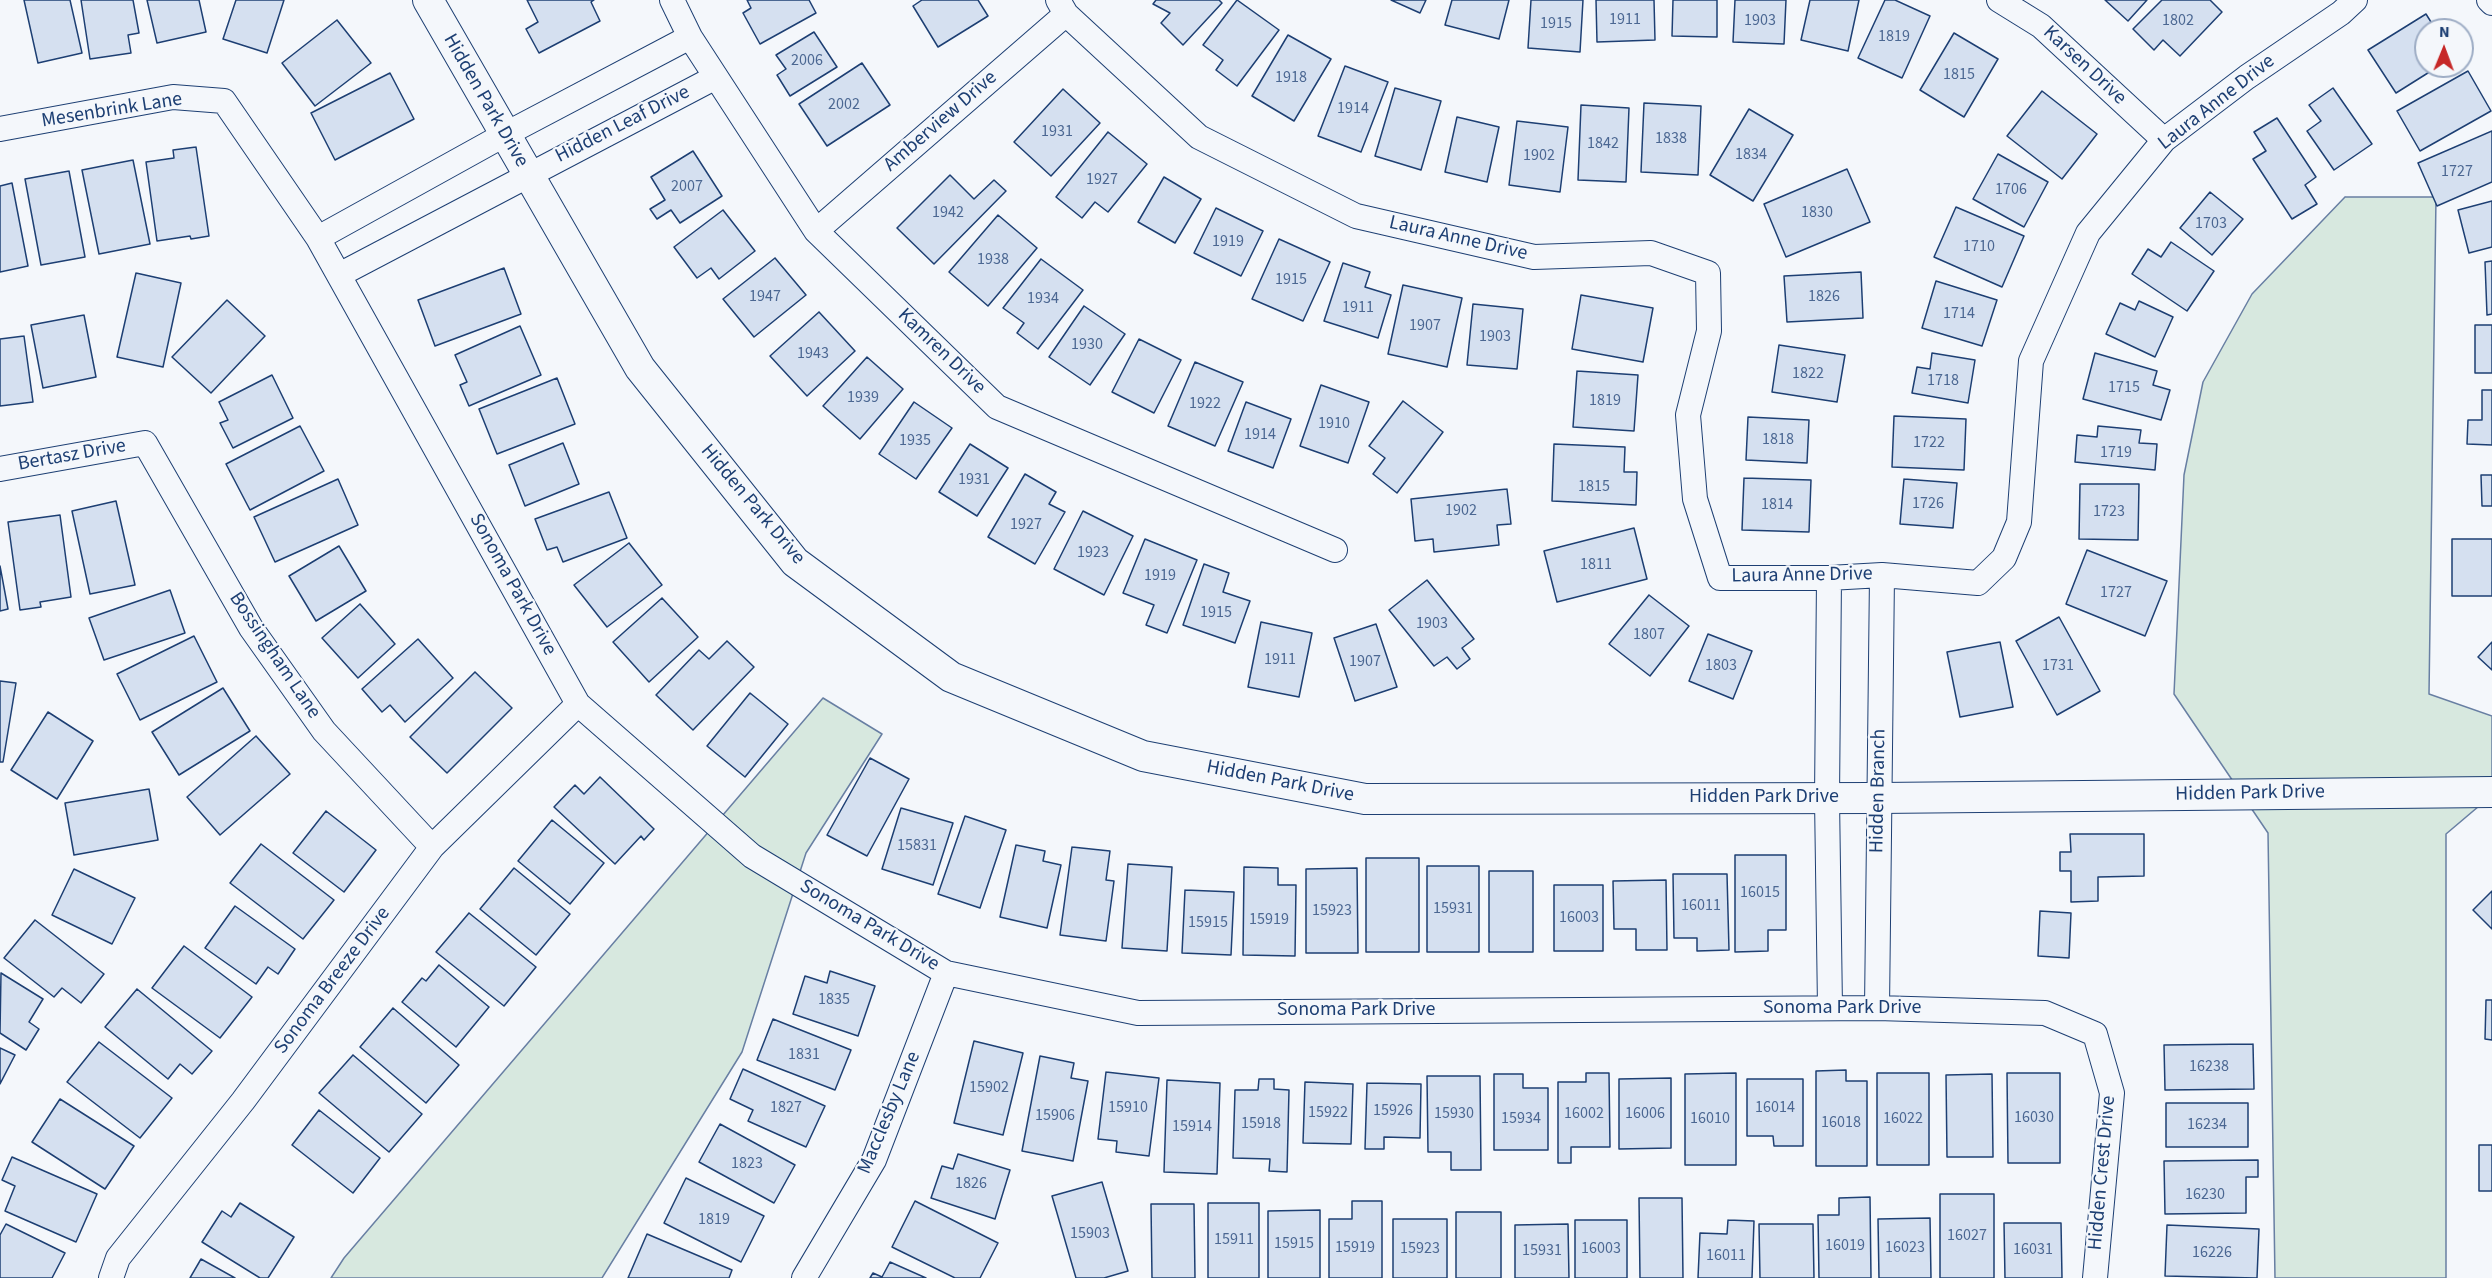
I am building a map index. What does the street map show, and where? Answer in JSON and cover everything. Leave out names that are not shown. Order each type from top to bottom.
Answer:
[{"type":"street","name":"Hidden Park Drive","points":[[428,0],[640,368],[795,562],[951,677],[1143,756],[1365,799],[1879,798],[2492,792]]},
{"type":"street","name":"Kamren Drive","points":[[672,0],[690,38],[816,231],[998,407],[1335,550]]},
{"type":"street","name":"Karsen Drive","points":[[1998,0],[2041,26],[2164,140]]},
{"type":"street","name":"Laura Anne Drive","points":[[1062,7],[1199,136],[1356,216],[1534,257],[1651,253],[1708,273],[1709,331],[1688,415],[1695,499],[1720,578],[1829,578],[1882,575],[1978,583],[2004,558],[2019,522],[2031,361],[2088,233],[2164,140],[2247,77],[2341,13],[2355,0]]},
{"type":"street","name":"Amberview Drive","points":[[816,231],[1062,7]]},
{"type":"street","points":[[318,238],[504,135],[690,38]]},
{"type":"street","name":"Hidden Leaf Drive","points":[[339,275],[716,77]]},
{"type":"street","name":"Mesenbrink Lane","points":[[0,129],[173,97],[224,101]]},
{"type":"street","name":"Sonoma Park Drive","points":[[224,101],[318,238],[578,704],[752,856],[946,973],[1138,1013],[1877,1008],[2045,1013],[2095,1034]]},
{"type":"street","name":"Bertasz Drive","points":[[0,469],[145,442]]},
{"type":"street","name":"Bossingham Lane","points":[[145,442],[251,628],[324,730],[432,848]]},
{"type":"street","name":"Hidden Branch","points":[[1877,1008],[1882,575]]},
{"type":"street","points":[[1829,578],[1827,798],[1830,1008]]},
{"type":"street","name":"Sonoma Breeze Drive","points":[[111,1278],[118,1258],[243,1101],[432,848],[578,704]]},
{"type":"street","name":"Macclesby Lane","points":[[804,1278],[874,1160],[946,973]]},
{"type":"street","name":"Hidden Crest Drive","points":[[2095,1034],[2112,1093],[2095,1278]]},
{"type":"shaded area","points":[[2345,197],[2436,197],[2429,694],[2492,716],[2492,795],[2446,834],[2446,1278],[2275,1278],[2268,833],[2174,694],[2184,475],[2203,382],[2252,294]]},
{"type":"shaded area","points":[[823,698],[882,734],[806,853],[742,1052],[602,1278],[331,1278],[344,1258]]},
{"type":"building","points":[[24,0],[70,0],[82,53],[38,63]]},
{"type":"building","points":[[81,0],[133,0],[139,33],[128,35],[131,53],[90,59]]},
{"type":"building","points":[[147,0],[199,0],[206,32],[157,43]]},
{"type":"building","points":[[236,0],[284,0],[267,53],[223,39]]},
{"type":"building","points":[[527,0],[594,0],[591,2],[600,21],[539,53],[526,29],[538,22]]},
{"type":"building","points":[[747,0],[809,0],[816,13],[760,44],[743,13],[751,8]]},
{"type":"building","points":[[922,0],[978,0],[988,16],[938,47],[913,6]]},
{"type":"building","points":[[1156,0],[1219,0],[1222,3],[1183,45],[1161,23],[1170,13],[1153,4]]},
{"type":"building","points":[[1237,0],[1279,30],[1237,86],[1216,70],[1223,60],[1203,45]]},
{"type":"building","points":[[1391,0],[1426,0],[1420,13]]},
{"type":"building","points":[[1452,0],[1509,0],[1499,39],[1445,25]]},
{"type":"building","points":[[1531,0],[1583,0],[1580,52],[1528,48]]},
{"type":"building","points":[[1596,0],[1654,0],[1655,40],[1597,42]]},
{"type":"building","points":[[1673,0],[1717,0],[1717,37],[1672,36]]},
{"type":"building","points":[[1735,0],[1786,0],[1784,44],[1733,42]]},
{"type":"building","points":[[1810,0],[1859,0],[1848,51],[1801,40]]},
{"type":"building","points":[[1885,0],[1895,0],[1930,16],[1902,78],[1858,58]]},
{"type":"building","points":[[2105,0],[2147,0],[2128,21]]},
{"type":"building","points":[[2162,0],[2210,0],[2222,12],[2180,56],[2163,40],[2154,50],[2133,29]]},
{"type":"building","points":[[337,20],[371,63],[315,106],[282,63]]},
{"type":"building","points":[[2414,21],[2414,78],[2420,78],[2396,93],[2368,50]]},
{"type":"building","points":[[814,32],[837,67],[790,96],[777,75],[786,69],[776,55]]},
{"type":"building","points":[[1954,33],[1998,59],[1964,117],[1920,90]]},
{"type":"building","points":[[1288,35],[1331,59],[1294,121],[1252,96]]},
{"type":"building","points":[[862,63],[890,105],[827,146],[799,104]]},
{"type":"building","points":[[1345,66],[1388,82],[1361,152],[1318,136]]},
{"type":"building","points":[[390,73],[414,119],[335,160],[311,113]]},
{"type":"building","points":[[2456,78],[2472,78],[2491,111],[2420,151],[2397,111]]},
{"type":"building","points":[[1395,88],[1441,101],[1421,170],[1375,156]]},
{"type":"building","points":[[2333,88],[2372,144],[2334,170],[2307,131],[2321,121],[2309,105]]},
{"type":"building","points":[[1063,89],[1100,123],[1051,176],[1014,142]]},
{"type":"building","points":[[2042,91],[2097,134],[2062,179],[2007,136]]},
{"type":"building","points":[[1644,103],[1701,106],[1698,175],[1641,172]]},
{"type":"building","points":[[1581,105],[1629,108],[1626,182],[1578,180]]},
{"type":"building","points":[[1749,109],[1793,135],[1753,201],[1710,175]]},
{"type":"building","points":[[1457,117],[1499,127],[1487,182],[1445,172]]},
{"type":"building","points":[[2277,118],[2316,177],[2305,185],[2317,204],[2292,219],[2253,159],[2266,151],[2254,132]]},
{"type":"building","points":[[1517,121],[1568,127],[1560,192],[1509,185]]},
{"type":"building","points":[[2492,131],[2492,182],[2437,206],[2418,163]]},
{"type":"building","points":[[1108,132],[1147,164],[1108,212],[1095,202],[1082,218],[1056,197]]},
{"type":"building","points":[[196,147],[209,236],[191,239],[190,236],[157,241],[146,162],[174,158],[173,150]]},
{"type":"building","points":[[693,151],[722,196],[680,223],[671,210],[657,219],[650,209],[665,200],[651,177]]},
{"type":"building","points":[[1998,154],[2048,182],[2024,227],[1973,199]]},
{"type":"building","points":[[133,160],[150,244],[99,254],[82,170]]},
{"type":"building","points":[[1847,169],[1870,222],[1786,257],[1764,204]]},
{"type":"building","points":[[69,171],[85,257],[41,265],[25,179]]},
{"type":"building","points":[[950,175],[974,199],[994,180],[1006,191],[934,264],[897,228]]},
{"type":"building","points":[[1164,177],[1201,199],[1175,243],[1138,222]]},
{"type":"building","points":[[12,183],[28,266],[0,272],[0,186]]},
{"type":"building","points":[[2210,192],[2243,219],[2212,255],[2180,228]]},
{"type":"building","points":[[2492,201],[2492,247],[2469,253],[2458,210]]},
{"type":"building","points":[[1956,207],[2024,236],[2002,287],[1934,257]]},
{"type":"building","points":[[1216,208],[1263,231],[1241,276],[1194,253]]},
{"type":"building","points":[[723,210],[755,251],[719,279],[711,268],[697,278],[674,247]]},
{"type":"building","points":[[998,215],[1037,248],[988,306],[949,272]]},
{"type":"building","points":[[1279,239],[1330,262],[1303,321],[1252,299]]},
{"type":"building","points":[[2171,242],[2214,271],[2187,311],[2132,274],[2148,249],[2161,257]]},
{"type":"building","points":[[775,258],[806,295],[754,337],[723,299]]},
{"type":"building","points":[[1041,259],[1083,290],[1038,349],[1017,333],[1024,323],[1003,308]]},
{"type":"building","points":[[2492,261],[2492,314],[2487,315],[2485,262]]},
{"type":"building","points":[[1343,263],[1370,272],[1365,287],[1391,295],[1378,338],[1324,321]]},
{"type":"building","points":[[504,268],[521,314],[435,346],[418,300]]},
{"type":"building","points":[[1861,272],[1863,318],[1787,322],[1784,276]]},
{"type":"building","points":[[136,273],[181,283],[163,367],[117,357]]},
{"type":"building","points":[[1936,281],[1997,300],[1982,346],[1922,328]]},
{"type":"building","points":[[1403,285],[1462,298],[1447,367],[1388,354]]},
{"type":"building","points":[[1581,295],[1653,308],[1643,362],[1572,349]]},
{"type":"building","points":[[227,300],[265,336],[211,393],[172,357]]},
{"type":"building","points":[[2139,301],[2173,317],[2155,357],[2106,334],[2120,303],[2135,310]]},
{"type":"building","points":[[1473,304],[1523,309],[1517,369],[1467,365]]},
{"type":"building","points":[[1084,306],[1125,334],[1090,385],[1049,357]]},
{"type":"building","points":[[819,312],[855,351],[807,396],[770,356]]},
{"type":"building","points":[[84,315],[96,377],[43,388],[31,325]]},
{"type":"building","points":[[2475,325],[2492,325],[2492,373],[2475,373]]},
{"type":"building","points":[[520,326],[541,375],[469,406],[460,385],[467,382],[455,355]]},
{"type":"building","points":[[24,336],[33,402],[0,406],[0,339]]},
{"type":"building","points":[[1139,339],[1181,360],[1154,413],[1112,392]]},
{"type":"building","points":[[1779,345],[1845,355],[1837,402],[1772,392]]},
{"type":"building","points":[[1932,353],[1975,360],[1968,403],[1912,393],[1917,367],[1930,369]]},
{"type":"building","points":[[2095,353],[2157,371],[2153,385],[2170,390],[2161,420],[2083,399]]},
{"type":"building","points":[[867,357],[903,389],[860,439],[823,406]]},
{"type":"building","points":[[1195,362],[1243,382],[1215,446],[1168,426]]},
{"type":"building","points":[[1577,371],[1638,375],[1634,431],[1573,427]]},
{"type":"building","points":[[272,375],[293,418],[233,448],[220,423],[228,420],[219,402]]},
{"type":"building","points":[[557,378],[575,424],[497,454],[479,409]]},
{"type":"building","points":[[1321,385],[1369,402],[1348,463],[1300,446]]},
{"type":"building","points":[[2482,390],[2492,390],[2492,445],[2467,444],[2468,420],[2482,420]]},
{"type":"building","points":[[1403,401],[1443,432],[1397,493],[1373,474],[1385,458],[1369,446]]},
{"type":"building","points":[[914,402],[952,428],[916,479],[879,454]]},
{"type":"building","points":[[1246,402],[1291,419],[1273,468],[1228,451]]},
{"type":"building","points":[[1894,416],[1966,419],[1964,470],[1892,467]]},
{"type":"building","points":[[1748,417],[1809,420],[1807,463],[1746,460]]},
{"type":"building","points":[[300,426],[324,471],[250,510],[226,464]]},
{"type":"building","points":[[2098,426],[2141,430],[2139,443],[2157,444],[2155,470],[2075,462],[2077,435],[2097,437]]},
{"type":"building","points":[[563,443],[579,484],[525,506],[509,465]]},
{"type":"building","points":[[970,444],[1008,468],[977,516],[939,492]]},
{"type":"building","points":[[1554,444],[1625,447],[1624,472],[1637,472],[1636,505],[1552,501]]},
{"type":"building","points":[[1025,474],[1056,492],[1049,504],[1065,512],[1035,564],[988,537]]},
{"type":"building","points":[[2481,475],[2492,475],[2492,506],[2482,506]]},
{"type":"building","points":[[1744,478],[1811,480],[1809,532],[1742,530]]},
{"type":"building","points":[[338,479],[358,525],[275,562],[254,517]]},
{"type":"building","points":[[1904,479],[1957,483],[1953,528],[1900,524]]},
{"type":"building","points":[[2080,484],[2139,484],[2138,540],[2079,539]]},
{"type":"building","points":[[1507,489],[1511,524],[1497,525],[1499,545],[1434,552],[1433,539],[1415,541],[1411,499]]},
{"type":"building","points":[[609,492],[627,538],[563,562],[557,547],[547,550],[535,519]]},
{"type":"building","points":[[116,501],[135,585],[90,594],[72,511]]},
{"type":"building","points":[[1083,511],[1133,536],[1104,595],[1054,569]]},
{"type":"building","points":[[60,515],[71,597],[40,602],[41,607],[20,610],[8,522]]},
{"type":"building","points":[[1634,528],[1647,579],[1557,602],[1544,551]]},
{"type":"building","points":[[1145,539],[1197,560],[1167,633],[1146,625],[1154,605],[1123,593]]},
{"type":"building","points":[[2452,539],[2492,539],[2492,596],[2452,596]]},
{"type":"building","points":[[629,543],[662,585],[607,627],[574,585]]},
{"type":"building","points":[[339,546],[366,591],[316,621],[289,576]]},
{"type":"building","points":[[2087,550],[2167,581],[2145,636],[2066,604]]},
{"type":"building","points":[[1204,564],[1229,573],[1223,592],[1250,601],[1235,643],[1183,625]]},
{"type":"building","points":[[0,566],[8,609],[0,611]]},
{"type":"building","points":[[1427,580],[1474,639],[1462,648],[1470,659],[1457,669],[1447,657],[1434,666],[1389,610]]},
{"type":"building","points":[[170,590],[185,633],[104,660],[89,618]]},
{"type":"building","points":[[1649,595],[1689,626],[1650,676],[1609,644]]},
{"type":"building","points":[[662,598],[698,637],[649,682],[613,642]]},
{"type":"building","points":[[360,604],[395,644],[358,678],[322,638]]},
{"type":"building","points":[[2059,617],[2100,691],[2057,715],[2016,641]]},
{"type":"building","points":[[1261,622],[1312,633],[1299,697],[1248,687]]},
{"type":"building","points":[[1376,624],[1397,687],[1355,701],[1334,638]]},
{"type":"building","points":[[1708,634],[1752,651],[1733,699],[1689,681]]},
{"type":"building","points":[[194,636],[217,682],[140,720],[117,674]]},
{"type":"building","points":[[418,639],[453,678],[405,722],[390,705],[382,712],[362,689]]},
{"type":"building","points":[[727,641],[754,667],[693,730],[656,695],[699,650],[709,659]]},
{"type":"building","points":[[2000,642],[2013,707],[1960,717],[1947,652]]},
{"type":"building","points":[[2492,642],[2492,670],[2478,657]]},
{"type":"building","points":[[475,672],[512,708],[447,773],[410,737]]},
{"type":"building","points":[[0,681],[16,683],[3,762],[0,762]]},
{"type":"building","points":[[223,688],[250,731],[179,775],[152,732]]},
{"type":"building","points":[[750,693],[788,724],[745,777],[707,746]]},
{"type":"building","points":[[48,712],[93,741],[57,799],[11,770]]},
{"type":"building","points":[[256,736],[290,774],[220,835],[187,797]]},
{"type":"building","points":[[870,758],[909,779],[867,856],[827,835]]},
{"type":"building","points":[[600,777],[654,829],[644,840],[641,836],[615,864],[554,807],[575,785],[584,794]]},
{"type":"building","points":[[149,789],[158,840],[74,855],[65,803]]},
{"type":"building","points":[[901,808],[953,823],[933,885],[882,869]]},
{"type":"building","points":[[326,811],[376,850],[344,892],[293,853]]},
{"type":"building","points":[[965,816],[1006,830],[980,908],[938,894]]},
{"type":"building","points":[[552,820],[604,863],[570,904],[518,861]]},
{"type":"building","points":[[2070,834],[2144,834],[2144,876],[2098,877],[2098,901],[2071,902],[2071,871],[2060,871],[2060,852],[2071,852]]},
{"type":"building","points":[[261,844],[334,900],[303,939],[230,883]]},
{"type":"building","points":[[1016,845],[1045,851],[1043,861],[1061,865],[1047,928],[1000,917]]},
{"type":"building","points":[[1072,847],[1110,851],[1106,880],[1114,881],[1106,941],[1060,935]]},
{"type":"building","points":[[1735,855],[1786,855],[1786,930],[1768,930],[1768,951],[1735,952]]},
{"type":"building","points":[[1366,858],[1419,858],[1419,952],[1366,952]]},
{"type":"building","points":[[1128,864],[1172,867],[1167,951],[1122,948]]},
{"type":"building","points":[[1427,866],[1479,866],[1479,952],[1427,952]]},
{"type":"building","points":[[1244,867],[1278,868],[1278,885],[1296,885],[1295,956],[1243,955]]},
{"type":"building","points":[[514,868],[570,914],[536,955],[480,909]]},
{"type":"building","points":[[1357,868],[1358,953],[1306,953],[1306,869]]},
{"type":"building","points":[[74,869],[135,898],[112,944],[52,915]]},
{"type":"building","points":[[1489,871],[1533,871],[1533,952],[1489,952]]},
{"type":"building","points":[[1673,874],[1727,874],[1729,950],[1697,951],[1697,938],[1674,938]]},
{"type":"building","points":[[1666,880],[1667,950],[1636,950],[1636,929],[1614,929],[1613,881]]},
{"type":"building","points":[[1554,885],[1603,885],[1603,951],[1554,951]]},
{"type":"building","points":[[1185,890],[1234,892],[1231,955],[1182,953]]},
{"type":"building","points":[[2492,891],[2492,929],[2473,910]]},
{"type":"building","points":[[235,906],[295,949],[278,974],[268,967],[256,984],[205,948]]},
{"type":"building","points":[[2040,911],[2071,913],[2069,958],[2038,956]]},
{"type":"building","points":[[469,913],[536,967],[504,1006],[436,952]]},
{"type":"building","points":[[35,920],[104,974],[81,1003],[62,988],[54,997],[4,958]]},
{"type":"building","points":[[184,946],[252,997],[220,1038],[152,988]]},
{"type":"building","points":[[439,965],[489,1007],[456,1047],[402,1002],[422,978],[426,981]]},
{"type":"building","points":[[830,971],[875,986],[858,1036],[793,1014],[805,976],[827,983]]},
{"type":"building","points":[[1,973],[43,999],[29,1022],[39,1029],[26,1050],[0,1033]]},
{"type":"building","points":[[137,989],[212,1051],[192,1074],[180,1064],[168,1079],[105,1027]]},
{"type":"building","points":[[2486,1000],[2492,1000],[2492,1040],[2485,1039]]},
{"type":"building","points":[[393,1008],[459,1065],[426,1103],[360,1047]]},
{"type":"building","points":[[773,1019],[851,1050],[835,1090],[757,1060]]},
{"type":"building","points":[[974,1041],[1023,1053],[1003,1135],[954,1123]]},
{"type":"building","points":[[99,1042],[172,1098],[140,1138],[67,1082]]},
{"type":"building","points":[[2253,1044],[2254,1089],[2165,1090],[2164,1045]]},
{"type":"building","points":[[0,1048],[15,1055],[0,1084]]},
{"type":"building","points":[[353,1055],[422,1114],[389,1152],[319,1093]]},
{"type":"building","points":[[1040,1056],[1074,1063],[1071,1078],[1088,1081],[1073,1161],[1022,1151]]},
{"type":"building","points":[[743,1069],[825,1106],[806,1147],[748,1121],[753,1110],[730,1099]]},
{"type":"building","points":[[1846,1070],[1846,1081],[1867,1081],[1867,1166],[1816,1166],[1816,1071]]},
{"type":"building","points":[[1106,1072],[1159,1078],[1149,1156],[1116,1152],[1117,1141],[1098,1139]]},
{"type":"building","points":[[1586,1073],[1609,1073],[1610,1147],[1571,1147],[1571,1163],[1558,1163],[1558,1082],[1586,1082]]},
{"type":"building","points":[[1736,1073],[1736,1165],[1685,1165],[1685,1074]]},
{"type":"building","points":[[1877,1073],[1929,1073],[1929,1165],[1877,1165]]},
{"type":"building","points":[[2007,1073],[2060,1073],[2060,1163],[2008,1163]]},
{"type":"building","points":[[1494,1074],[1523,1074],[1523,1088],[1548,1088],[1548,1150],[1494,1150]]},
{"type":"building","points":[[1992,1074],[1993,1157],[1947,1157],[1946,1075]]},
{"type":"building","points":[[1427,1076],[1480,1076],[1481,1170],[1451,1170],[1451,1152],[1428,1152]]},
{"type":"building","points":[[1671,1078],[1671,1148],[1619,1149],[1619,1079]]},
{"type":"building","points":[[1259,1079],[1274,1079],[1274,1089],[1289,1090],[1287,1172],[1269,1171],[1270,1159],[1233,1158],[1235,1090],[1258,1090]]},
{"type":"building","points":[[1747,1079],[1803,1079],[1803,1146],[1774,1146],[1773,1136],[1747,1136]]},
{"type":"building","points":[[1167,1080],[1220,1083],[1217,1174],[1164,1172]]},
{"type":"building","points":[[1305,1082],[1353,1084],[1351,1144],[1303,1143]]},
{"type":"building","points":[[1367,1083],[1421,1084],[1420,1138],[1384,1137],[1384,1149],[1365,1149]]},
{"type":"building","points":[[60,1099],[134,1146],[105,1189],[32,1142]]},
{"type":"building","points":[[2166,1103],[2248,1103],[2248,1147],[2166,1147]]},
{"type":"building","points":[[319,1110],[380,1158],[353,1193],[292,1145]]},
{"type":"building","points":[[720,1124],[795,1165],[774,1203],[699,1162]]},
{"type":"building","points":[[2479,1145],[2492,1145],[2492,1191],[2479,1191]]},
{"type":"building","points":[[958,1154],[1010,1170],[995,1219],[931,1198],[942,1166],[953,1169]]},
{"type":"building","points":[[12,1157],[97,1194],[76,1242],[5,1211],[15,1186],[2,1180]]},
{"type":"building","points":[[2258,1160],[2258,1177],[2246,1177],[2246,1213],[2165,1214],[2164,1161]]},
{"type":"building","points":[[686,1178],[764,1216],[741,1262],[664,1223]]},
{"type":"building","points":[[1102,1182],[1128,1271],[1104,1278],[1076,1278],[1052,1196]]},
{"type":"building","points":[[1940,1194],[1994,1194],[1994,1278],[1940,1278]]},
{"type":"building","points":[[1870,1197],[1871,1278],[1819,1278],[1818,1215],[1839,1215],[1839,1198]]},
{"type":"building","points":[[1639,1198],[1682,1198],[1683,1278],[1640,1278]]},
{"type":"building","points":[[915,1201],[998,1243],[980,1278],[955,1278],[892,1247]]},
{"type":"building","points":[[1352,1201],[1382,1201],[1382,1278],[1329,1278],[1329,1219],[1352,1219]]},
{"type":"building","points":[[240,1203],[294,1237],[268,1278],[260,1278],[202,1242],[222,1211],[231,1217]]},
{"type":"building","points":[[1208,1203],[1259,1203],[1259,1278],[1208,1278]]},
{"type":"building","points":[[1151,1204],[1194,1204],[1195,1278],[1152,1278]]},
{"type":"building","points":[[1320,1210],[1320,1278],[1268,1278],[1268,1211]]},
{"type":"building","points":[[1456,1212],[1501,1212],[1501,1278],[1456,1278]]},
{"type":"building","points":[[1930,1218],[1931,1278],[1879,1278],[1878,1219]]},
{"type":"building","points":[[1393,1219],[1447,1219],[1447,1278],[1393,1278]]},
{"type":"building","points":[[1575,1220],[1627,1220],[1627,1278],[1575,1278]]},
{"type":"building","points":[[1728,1220],[1754,1221],[1752,1278],[1698,1278],[1700,1233],[1727,1234]]},
{"type":"building","points":[[2004,1223],[2061,1223],[2062,1278],[2005,1278]]},
{"type":"building","points":[[6,1224],[65,1253],[52,1278],[0,1278],[0,1235]]},
{"type":"building","points":[[1568,1224],[1569,1278],[1515,1278],[1515,1225]]},
{"type":"building","points":[[1759,1224],[1813,1224],[1814,1278],[1760,1278]]},
{"type":"building","points":[[2167,1225],[2259,1229],[2257,1278],[2165,1276]]},
{"type":"building","points":[[647,1234],[732,1270],[729,1278],[628,1278]]},
{"type":"building","points":[[201,1259],[235,1278],[190,1278]]},
{"type":"building","points":[[890,1262],[926,1278],[870,1278],[873,1273],[882,1277]]}]
